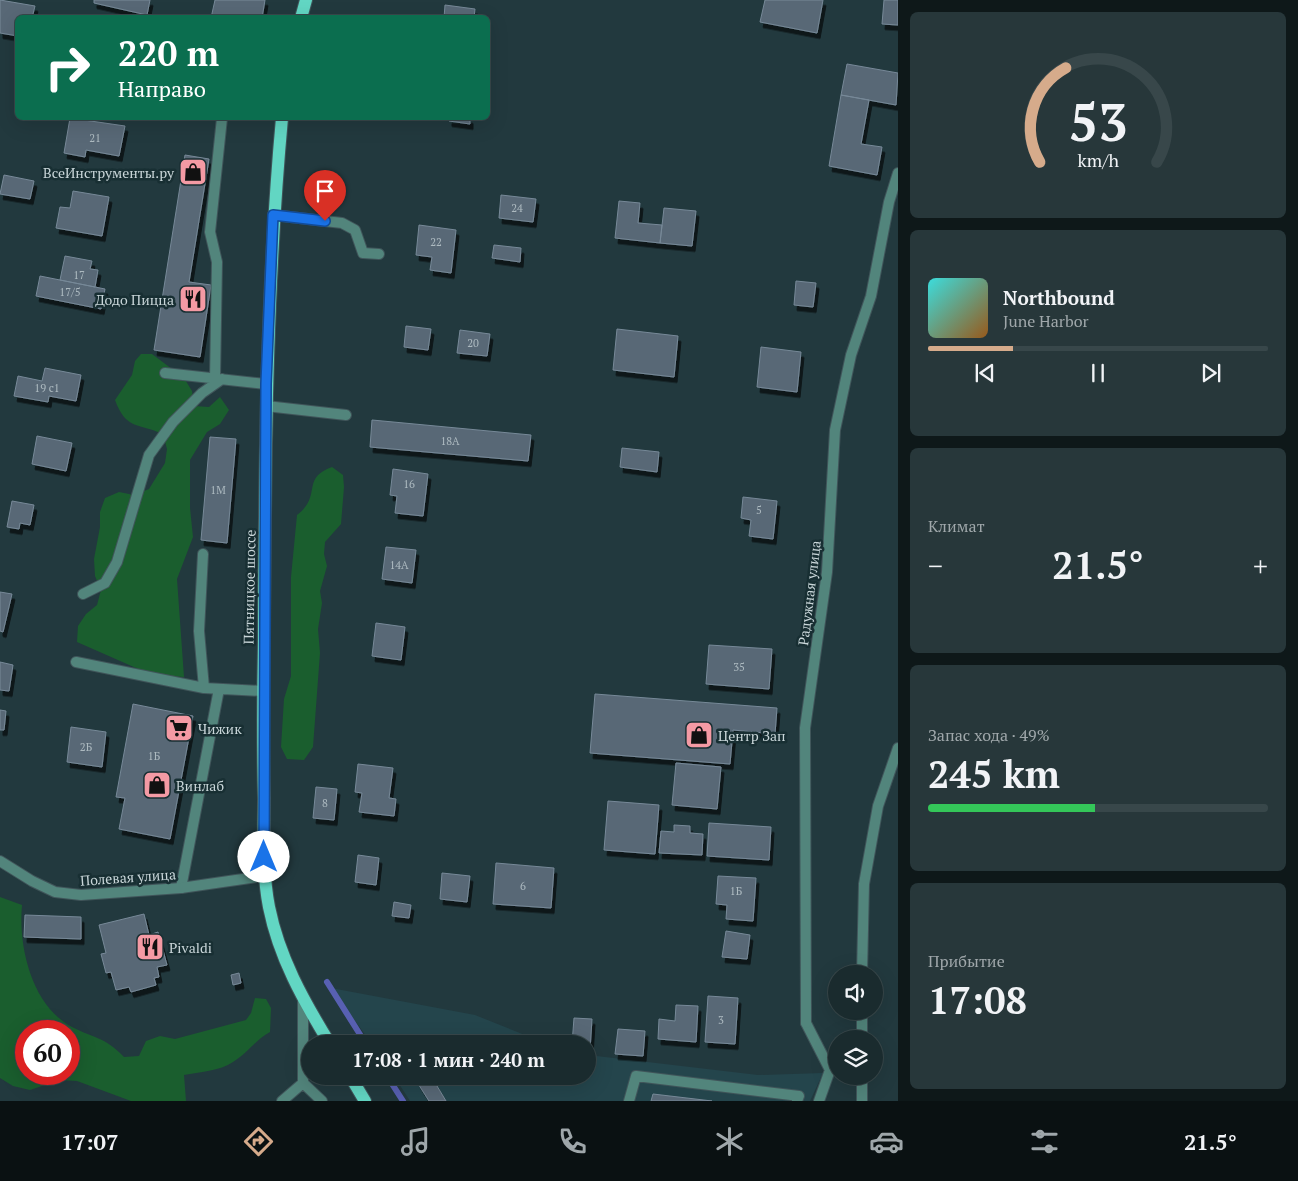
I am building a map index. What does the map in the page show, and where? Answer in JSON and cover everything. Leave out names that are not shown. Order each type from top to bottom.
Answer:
[{"type":"main road","points":[[303,15],[306,0]]},
{"type":"main road","name":"Пятницкое шоссе","points":[[282,120],[273,215],[266,384],[263,691],[264,876],[277,939],[303,1000],[324,1035]]},
{"type":"main road","points":[[355,1085],[365,1101]]},
{"type":"street","points":[[219,379],[217,262],[210,232],[222,120]]},
{"type":"street","name":"Радужная улица","points":[[819,1101],[830,1070],[806,1023],[805,728],[827,572],[835,430],[851,355],[870,296],[889,202],[898,173]]},
{"type":"street","points":[[273,215],[342,224],[356,230],[363,253],[379,254]]},
{"type":"street","points":[[165,373],[266,384]]},
{"type":"street","points":[[83,594],[105,583],[116,562],[149,455],[173,422],[219,379]]},
{"type":"street","points":[[266,406],[346,415]]},
{"type":"street","points":[[203,554],[199,631],[204,688]]},
{"type":"street","points":[[76,662],[204,688],[263,691]]},
{"type":"street","points":[[180,888],[219,689]]},
{"type":"street","points":[[862,965],[864,884],[878,806],[898,748]]},
{"type":"street","name":"Полевая улица","points":[[0,862],[55,892],[81,895],[180,888],[264,876]]},
{"type":"street","points":[[303,1000],[303,1035]]},
{"type":"street","points":[[629,1101],[636,1076],[799,1096],[797,1101]]},
{"type":"street","points":[[282,1101],[301,1084]]},
{"type":"street","points":[[304,1085],[322,1101]]},
{"type":"street","points":[[862,1085],[862,1101]]},
{"type":"shaded area","points":[[331,988],[475,1015],[525,1035],[365,1035]]},
{"type":"shaded area","points":[[596,1056],[758,1075],[823,1073],[810,1101],[410,1101],[400,1085],[596,1085]]},
{"type":"green space","points":[[141,354],[152,354],[184,378],[192,391],[194,406],[209,407],[220,397],[229,410],[220,424],[207,432],[190,460],[190,508],[193,537],[177,579],[184,677],[152,675],[77,642],[78,626],[86,614],[97,605],[101,590],[95,576],[94,559],[100,527],[100,512],[105,498],[119,492],[134,495],[149,489],[165,463],[167,449],[163,434],[128,421],[119,410],[115,400],[132,375],[135,361]]},
{"type":"green space","points":[[332,467],[343,475],[344,487],[341,524],[325,542],[324,554],[327,566],[320,591],[322,603],[318,629],[320,653],[313,747],[304,760],[287,759],[281,747],[284,699],[291,676],[291,577],[297,515],[305,508],[309,501],[317,477]]},
{"type":"green space","points":[[0,897],[22,905],[22,939],[31,974],[47,1005],[62,1020],[15,1020],[15,1085],[45,1085],[30,1090],[13,1086],[0,1078]]},
{"type":"green space","points":[[255,998],[266,999],[271,1008],[270,1032],[228,1065],[209,1071],[184,1075],[186,1101],[131,1101],[80,1082],[80,1030],[105,1041],[124,1057],[139,1056],[146,1041],[160,1036],[175,1039],[246,1020],[251,1013]]},
{"type":"building","points":[[0,0],[35,6],[33,15],[15,15],[15,36],[0,33]]},
{"type":"building","points":[[94,0],[150,0],[147,15],[94,3]]},
{"type":"building","points":[[215,0],[265,0],[262,15],[212,15]]},
{"type":"building","points":[[765,0],[823,0],[817,33],[760,22]]},
{"type":"building","points":[[884,0],[898,0],[898,25],[882,24]]},
{"type":"building","points":[[445,5],[475,9],[474,15],[444,15]]},
{"type":"building","points":[[847,64],[898,73],[896,105],[841,95]]},
{"type":"building","points":[[841,95],[869,100],[861,144],[882,147],[877,175],[829,166]]},
{"type":"building","points":[[70,120],[84,120],[125,126],[119,156],[86,150],[85,157],[64,153]]},
{"type":"building","points":[[470,120],[470,124],[449,121]]},
{"type":"building","points":[[185,155],[209,159],[189,282],[211,285],[200,357],[154,350]]},
{"type":"building","points":[[4,175],[34,181],[30,199],[0,194]]},
{"type":"building","points":[[73,191],[109,197],[102,236],[56,228],[60,207],[70,208]]},
{"type":"building","points":[[501,195],[536,199],[533,222],[499,218]]},
{"type":"building","points":[[619,201],[640,203],[638,223],[662,225],[660,243],[615,238]]},
{"type":"building","points":[[664,208],[696,211],[692,246],[660,243]]},
{"type":"building","points":[[419,225],[456,230],[451,273],[430,270],[432,257],[416,255]]},
{"type":"building","points":[[494,245],[521,248],[520,262],[492,258]]},
{"type":"building","points":[[65,256],[92,261],[90,269],[98,270],[95,287],[60,280]]},
{"type":"building","points":[[40,276],[105,289],[101,309],[36,296]]},
{"type":"building","points":[[796,281],[816,283],[813,307],[794,305]]},
{"type":"building","points":[[406,326],[431,329],[428,350],[404,347]]},
{"type":"building","points":[[617,329],[678,336],[674,377],[613,370]]},
{"type":"building","points":[[460,330],[490,334],[487,356],[457,353]]},
{"type":"building","points":[[761,347],[801,352],[797,392],[757,387]]},
{"type":"building","points":[[45,368],[81,375],[76,401],[49,396],[48,402],[14,396],[18,376],[42,381]]},
{"type":"building","points":[[372,420],[531,435],[528,461],[370,447]]},
{"type":"building","points":[[37,436],[72,443],[66,471],[32,464]]},
{"type":"building","points":[[210,437],[236,439],[227,543],[201,540]]},
{"type":"building","points":[[622,448],[659,452],[657,472],[620,467]]},
{"type":"building","points":[[393,469],[428,474],[423,516],[395,513],[397,496],[390,495]]},
{"type":"building","points":[[743,497],[777,501],[773,539],[749,536],[751,520],[741,518]]},
{"type":"building","points":[[12,501],[34,505],[30,525],[20,523],[19,529],[7,527]]},
{"type":"building","points":[[386,547],[416,550],[412,583],[382,579]]},
{"type":"building","points":[[0,592],[12,594],[3,632],[0,631]]},
{"type":"building","points":[[376,623],[405,627],[401,660],[372,656]]},
{"type":"building","points":[[709,645],[772,649],[769,689],[706,684]]},
{"type":"building","points":[[0,662],[13,665],[9,691],[0,690]]},
{"type":"building","points":[[595,694],[777,708],[775,734],[733,730],[730,764],[590,753]]},
{"type":"building","points":[[133,704],[193,716],[170,839],[119,829],[125,798],[116,797]]},
{"type":"building","points":[[0,710],[6,711],[4,730],[0,730]]},
{"type":"building","points":[[71,727],[106,732],[102,767],[67,762]]},
{"type":"building","points":[[676,763],[721,767],[717,809],[672,805]]},
{"type":"building","points":[[358,764],[393,768],[389,798],[396,799],[394,816],[359,812],[362,793],[355,792]]},
{"type":"building","points":[[316,787],[337,789],[334,820],[313,818]]},
{"type":"building","points":[[608,801],[659,805],[655,854],[604,850]]},
{"type":"building","points":[[709,823],[771,827],[769,860],[707,856]]},
{"type":"building","points":[[674,825],[690,826],[690,833],[703,834],[702,855],[659,853],[661,831],[674,832]]},
{"type":"building","points":[[358,855],[379,858],[376,885],[355,882]]},
{"type":"building","points":[[496,863],[554,868],[551,908],[493,904]]},
{"type":"building","points":[[442,873],[470,876],[467,902],[440,899]]},
{"type":"building","points":[[718,876],[756,878],[753,921],[726,919],[727,905],[716,904]]},
{"type":"building","points":[[394,902],[411,905],[409,918],[392,916]]},
{"type":"building","points":[[144,914],[149,935],[158,932],[167,965],[157,967],[159,977],[154,978],[156,985],[131,992],[129,987],[116,990],[111,972],[106,973],[101,954],[106,953],[99,925]]},
{"type":"building","points":[[25,915],[81,917],[81,939],[24,937]]},
{"type":"building","points":[[726,931],[750,935],[747,959],[722,957]]},
{"type":"building","points":[[239,973],[241,983],[233,985],[231,975]]},
{"type":"building","points":[[708,996],[738,998],[735,1044],[705,1042]]},
{"type":"building","points":[[676,1005],[698,1006],[696,1042],[658,1039],[659,1019],[675,1021]]},
{"type":"building","points":[[574,1018],[592,1019],[591,1035],[573,1035]]},
{"type":"building","points":[[618,1029],[645,1031],[643,1056],[615,1054]]},
{"type":"building","points":[[419,1085],[436,1085],[446,1101],[429,1101]]},
{"type":"building","points":[[653,1094],[712,1101],[651,1101]]},
{"type":"waterway","points":[[327,982],[360,1035]]},
{"type":"waterway","points":[[393,1085],[403,1101]]},
{"type":"place","name":"ВсеИнструменты.ру","points":[[193,172]]},
{"type":"place","name":"Додо Пицца","points":[[193,299]]},
{"type":"place","name":"Чижик","points":[[179,728]]},
{"type":"place","name":"Центр Зап","points":[[699,735]]},
{"type":"place","name":"Винлаб","points":[[157,785]]},
{"type":"place","name":"Pivaldi","points":[[150,947]]},
{"type":"route","points":[[264,857],[263,691],[266,384],[273,215],[325,221]]}]
